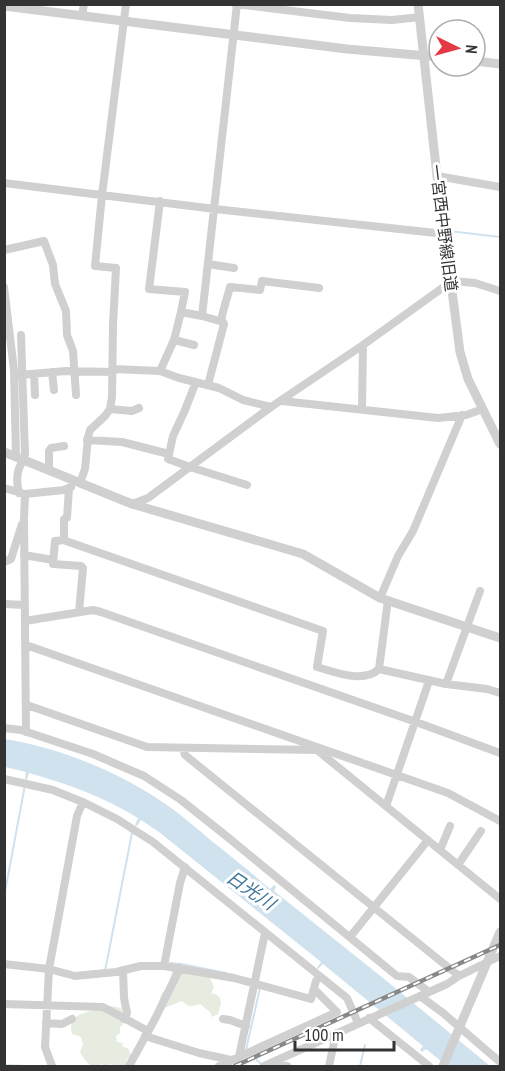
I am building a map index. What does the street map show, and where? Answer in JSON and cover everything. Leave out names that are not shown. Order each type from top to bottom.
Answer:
[{"type":"street","points":[[82,16],[84,4]]},
{"type":"street","points":[[65,540],[64,519],[67,518],[75,484],[85,469],[90,430],[110,409],[112,397],[116,268],[95,266],[126,4]]},
{"type":"street","name":"一宮西中野線旧道","points":[[418,4],[460,352],[468,379],[483,409],[496,424],[501,444]]},
{"type":"street","points":[[202,316],[237,5],[350,18],[392,20],[420,17]]},
{"type":"street","points":[[4,6],[347,49],[427,56]]},
{"type":"street","points":[[437,176],[501,187]]},
{"type":"street","points":[[4,183],[444,234]]},
{"type":"street","points":[[160,201],[149,289],[185,292],[174,340],[160,371]]},
{"type":"street","points":[[4,250],[44,241],[53,265],[55,284],[66,311],[67,335],[73,351],[76,395]]},
{"type":"street","points":[[208,264],[234,268]]},
{"type":"street","points":[[208,385],[224,324],[221,321],[223,308],[230,287],[260,290],[262,281],[319,288]]},
{"type":"street","points":[[132,504],[148,498],[271,407],[452,281],[475,283],[501,291]]},
{"type":"street","points":[[4,287],[18,375],[22,457],[18,476],[24,520],[26,732]]},
{"type":"street","points":[[181,312],[221,321]]},
{"type":"street","points":[[18,375],[21,335]]},
{"type":"street","points":[[174,340],[194,345]]},
{"type":"street","points":[[362,409],[363,345]]},
{"type":"street","points":[[18,375],[75,371],[160,371],[219,388],[243,400],[271,407]]},
{"type":"street","points":[[52,372],[54,390]]},
{"type":"street","points":[[34,374],[35,394]]},
{"type":"street","points":[[196,382],[176,429],[168,459],[247,485]]},
{"type":"street","points":[[282,401],[438,418],[483,409]]},
{"type":"street","points":[[110,409],[132,411],[139,408]]},
{"type":"street","points":[[79,612],[83,568],[53,564],[55,541],[65,540],[323,631],[317,667],[355,676],[373,674],[379,669],[384,599],[398,556],[418,521],[462,415]]},
{"type":"street","points":[[87,440],[122,442],[170,454]]},
{"type":"street","points":[[49,470],[49,451],[51,448],[64,446]]},
{"type":"street","points":[[4,452],[22,457],[75,484],[132,504],[303,554],[384,599],[501,638]]},
{"type":"street","points":[[4,488],[22,494],[64,490],[75,484]]},
{"type":"street","points":[[8,561],[24,520]]},
{"type":"street","points":[[8,561],[24,557],[53,560]]},
{"type":"street","points":[[446,684],[480,591]]},
{"type":"street","points":[[4,604],[25,605]]},
{"type":"street","points":[[25,621],[93,610],[101,612],[501,753]]},
{"type":"street","points":[[26,645],[318,749],[397,774],[448,793],[501,821]]},
{"type":"street","points":[[379,669],[429,681],[501,693]]},
{"type":"street","points":[[386,806],[429,681]]},
{"type":"street","points":[[27,705],[147,747],[318,749],[501,899]]},
{"type":"street","points":[[4,728],[26,732],[93,754],[144,776],[181,801],[397,976],[409,977],[429,992]]},
{"type":"street","points":[[183,748],[185,754],[459,976]]},
{"type":"street","points":[[4,779],[53,790],[83,802],[117,819],[153,842],[347,998],[358,1023]]},
{"type":"street","points":[[52,1066],[45,1047],[49,969],[77,816],[83,802]]},
{"type":"street","points":[[440,850],[450,826]]},
{"type":"street","points":[[458,865],[481,831]]},
{"type":"street","points":[[350,937],[428,840]]},
{"type":"street","points":[[164,966],[185,867]]},
{"type":"street","points":[[443,1066],[501,932]]},
{"type":"street","points":[[236,1062],[266,933]]},
{"type":"street","points":[[268,1065],[447,984],[501,956]]},
{"type":"street","points":[[4,964],[49,969],[75,975],[141,966],[164,966],[254,983],[311,999],[315,985],[337,1012],[236,1062],[219,1066]]},
{"type":"street","points":[[129,1066],[180,968]]},
{"type":"street","points":[[123,970],[127,1013],[124,1018]]},
{"type":"street","points":[[420,996],[498,1059],[501,1049]]},
{"type":"street","points":[[4,1004],[103,1007],[147,1034],[199,1053],[236,1062]]},
{"type":"street","points":[[369,1018],[429,1066]]},
{"type":"street","points":[[46,1023],[62,1024],[72,1019]]},
{"type":"street","points":[[223,1019],[246,1026]]},
{"type":"street","points":[[329,1066],[336,1033]]},
{"type":"street","points":[[268,1065],[287,1066]]},
{"type":"shaded area","points":[[180,966],[191,967],[208,974],[214,987],[211,993],[220,998],[218,1014],[212,1017],[210,1012],[200,1004],[190,1006],[182,1001],[164,1008],[159,1001],[162,993],[167,988],[173,969]]},
{"type":"shaded area","points":[[110,1006],[121,1008],[123,1024],[120,1027],[120,1033],[116,1036],[117,1042],[128,1048],[131,1056],[127,1059],[125,1066],[101,1064],[91,1066],[80,1052],[83,1045],[81,1037],[72,1034],[71,1026],[73,1020],[78,1016]]},
{"type":"water","name":"日光川","points":[[4,739],[44,748],[84,761],[141,788],[158,799],[270,889],[274,885],[276,887],[274,891],[490,1066],[447,1066],[426,1049],[422,1052],[420,1050],[423,1046],[323,964],[318,969],[321,962],[159,832],[141,820],[137,826],[135,825],[138,818],[99,797],[29,773],[27,780],[25,779],[26,772],[5,767]]},
{"type":"waterway","points":[[449,231],[500,237]]},
{"type":"waterway","points":[[4,897],[25,785]]},
{"type":"waterway","points":[[105,971],[132,833]]},
{"type":"waterway","points":[[170,963],[226,973]]},
{"type":"waterway","points":[[246,1050],[260,988]]},
{"type":"waterway","points":[[360,1066],[365,1045]]},
{"type":"waterway","points":[[251,1054],[262,1065]]},
{"type":"waterway","points":[[4,1065],[26,1066]]},
{"type":"railway","points":[[235,1066],[500,945]]}]
